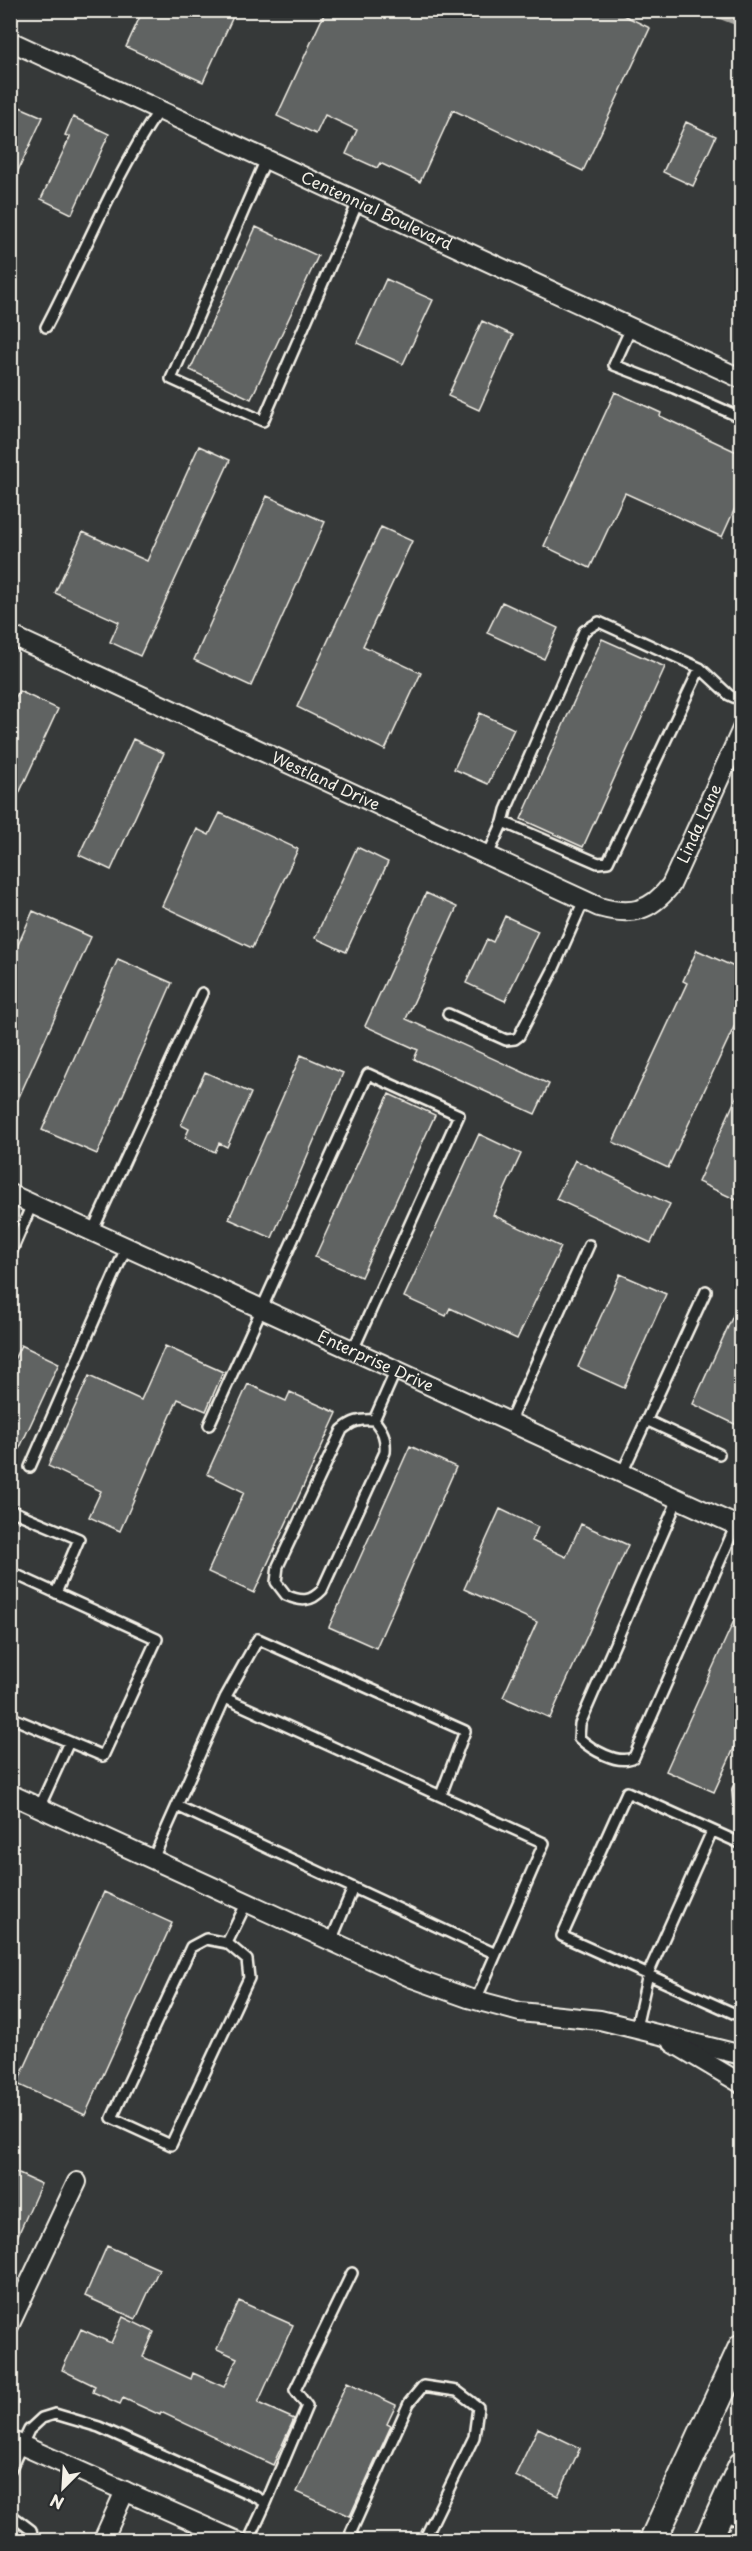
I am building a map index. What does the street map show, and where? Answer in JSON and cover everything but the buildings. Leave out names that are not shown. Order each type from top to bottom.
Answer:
[{"type":"main road","points":[[653,2541],[741,2347]]},
{"type":"main road","points":[[708,2541],[731,2518],[741,2465]]},
{"type":"street","name":"Centennial Boulevard","points":[[10,42],[741,380]]},
{"type":"street","name":"Westland Drive","points":[[10,635],[584,900],[616,912],[630,912],[645,908]]},
{"type":"street","name":"Linda Lane","points":[[645,908],[660,899],[671,885],[741,729]]},
{"type":"street","name":"Enterprise Drive","points":[[10,1194],[678,1499],[739,1521]]},
{"type":"street","points":[[10,1794],[412,1978],[520,2012],[600,2020],[741,2055]]},
{"type":"street","points":[[644,2030],[741,2084]]},
{"type":"street","points":[[10,2324],[77,2182]]},
{"type":"street","points":[[16,2443],[235,2541]]},
{"type":"street","points":[[103,2541],[125,2491]]},
{"type":"lane","points":[[46,327],[117,179],[134,147],[159,110]]},
{"type":"lane","points":[[266,159],[171,379],[263,421],[358,202]]},
{"type":"lane","points":[[631,328],[614,365],[674,388],[741,418]]},
{"type":"lane","points":[[741,552],[741,557]]},
{"type":"lane","points":[[488,855],[584,631],[599,622],[700,668],[729,695],[741,701]]},
{"type":"lane","points":[[503,822],[598,863],[609,862],[700,668]]},
{"type":"lane","points":[[447,1014],[506,1040],[519,1036],[553,970],[584,900]]},
{"type":"lane","points":[[92,1232],[202,993]]},
{"type":"lane","points":[[209,1425],[368,1074],[459,1115],[353,1350]]},
{"type":"lane","points":[[10,1255],[32,1204]]},
{"type":"lane","points":[[509,1423],[589,1245]]},
{"type":"lane","points":[[30,1467],[126,1248]]},
{"type":"lane","points":[[622,1473],[706,1291]]},
{"type":"lane","points":[[374,1420],[396,1371]]},
{"type":"lane","points":[[361,1419],[374,1420],[383,1430],[386,1440],[385,1452],[322,1590],[315,1598],[305,1601],[286,1595],[276,1582],[278,1566],[342,1430],[350,1423],[361,1419]]},
{"type":"lane","points":[[646,1420],[719,1454]]},
{"type":"lane","points":[[678,1499],[580,1724],[579,1738],[588,1746],[618,1759],[628,1760],[634,1757],[739,1521]]},
{"type":"lane","points":[[10,1510],[79,1539],[56,1593]]},
{"type":"lane","points":[[10,1572],[157,1640],[103,1756],[10,1717]]},
{"type":"lane","points":[[153,1859],[225,1698],[258,1639],[465,1731],[441,1796]]},
{"type":"lane","points":[[225,1698],[544,1843],[476,2000]]},
{"type":"lane","points":[[39,1808],[69,1742]]},
{"type":"lane","points":[[741,1782],[738,1790],[741,1806]]},
{"type":"lane","points":[[741,1844],[627,1792],[562,1936],[741,2017]]},
{"type":"lane","points":[[177,1806],[496,1954]]},
{"type":"lane","points":[[644,2030],[648,1974],[712,1831]]},
{"type":"lane","points":[[331,1941],[353,1888]]},
{"type":"lane","points":[[228,1943],[247,1902]]},
{"type":"lane","points":[[206,1939],[228,1943],[247,1960],[249,1978],[171,2145],[112,2118],[191,1947],[206,1939]]},
{"type":"lane","points":[[249,2541],[308,2406],[295,2390],[352,2273]]},
{"type":"lane","points":[[355,2541],[351,2532],[409,2403],[423,2386],[456,2391],[478,2407],[474,2437],[424,2541]]},
{"type":"lane","points":[[10,2470],[16,2443],[42,2418],[55,2414],[99,2427],[266,2503]]},
{"type":"lane","points":[[10,2514],[31,2530],[34,2541]]},
{"type":"waterway","points":[[703,10],[742,25]]}]
